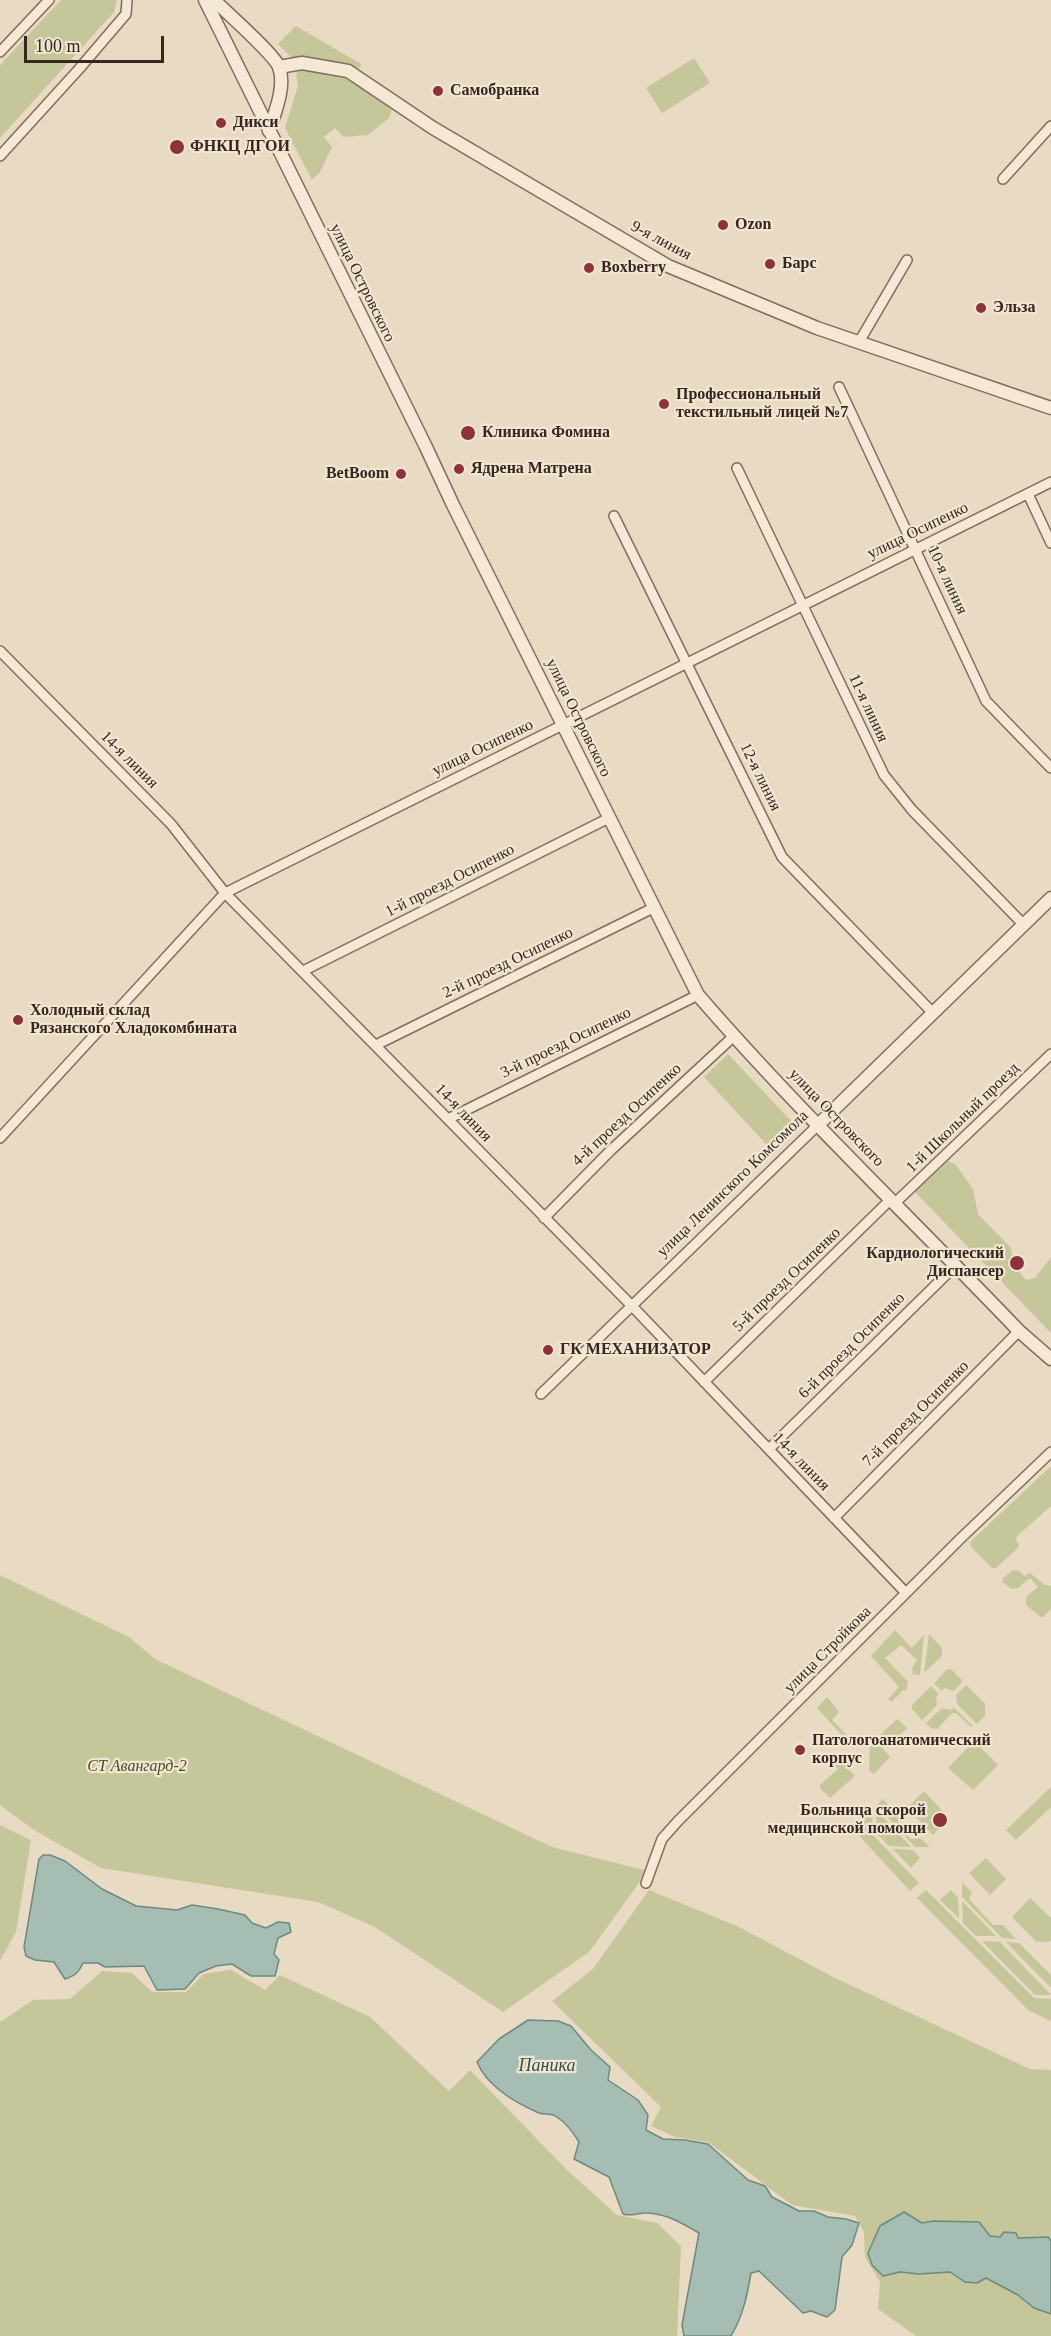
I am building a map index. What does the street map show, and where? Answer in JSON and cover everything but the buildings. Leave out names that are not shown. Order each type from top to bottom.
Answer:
[{"type":"street","points":[[0,52],[49,0]]},
{"type":"street","points":[[0,156],[126,14],[127,0]]},
{"type":"street","name":"улица Островского","points":[[205,0],[453,505],[698,995],[818,1125],[1019,1331],[1051,1359]]},
{"type":"street","points":[[214,0],[279,67],[280,95],[268,131]]},
{"type":"street","name":"9-я линия","points":[[279,67],[302,63],[348,71],[433,128],[668,266],[816,328],[1051,408]]},
{"type":"street","points":[[1003,179],[1051,126]]},
{"type":"street","points":[[859,342],[907,260]]},
{"type":"street","name":"10-я линия","points":[[839,387],[986,701],[1051,768]]},
{"type":"street","name":"11-я линия","points":[[737,468],[884,775],[912,810],[1024,925]]},
{"type":"street","name":"улица Осипенко","points":[[0,1138],[225,893],[1051,482]]},
{"type":"street","points":[[1028,494],[1051,543]]},
{"type":"street","name":"12-я линия","points":[[614,516],[782,857],[933,1013]]},
{"type":"street","name":"14-я линия","points":[[0,651],[171,824],[225,893],[632,1306],[906,1593]]},
{"type":"street","name":"1-й проезд Осипенко","points":[[303,971],[609,818]]},
{"type":"street","name":"улица Ленинского Комсомола","points":[[541,1394],[1051,898]]},
{"type":"street","name":"2-й проезд Осипенко","points":[[376,1044],[653,908]]},
{"type":"street","name":"3-й проезд Осипенко","points":[[448,1119],[698,995]]},
{"type":"street","name":"4-й проезд Осипенко","points":[[544,1218],[610,1151],[734,1036]]},
{"type":"street","name":"1-й Школьный проезд","points":[[893,1201],[1051,1054]]},
{"type":"street","name":"5-й проезд Осипенко","points":[[704,1382],[893,1201]]},
{"type":"street","name":"6-й проезд Осипенко","points":[[769,1449],[956,1265]]},
{"type":"street","name":"7-й проезд Осипенко","points":[[834,1518],[1019,1331]]},
{"type":"street","name":"улица Стройкова","points":[[646,1882],[662,1839],[958,1540],[1051,1452]]},
{"type":"green space","points":[[61,0],[117,0],[114,12],[0,138],[0,65]]},
{"type":"green space","points":[[296,26],[361,64],[360,68],[291,57],[278,44]]},
{"type":"green space","points":[[694,58],[710,83],[662,113],[646,88]]},
{"type":"green space","points":[[306,67],[344,75],[393,107],[389,118],[368,135],[344,137],[335,128],[324,137],[332,147],[320,172],[312,180],[285,128],[298,86],[296,75],[299,69]]},
{"type":"green space","points":[[728,1054],[794,1124],[769,1147],[704,1077]]},
{"type":"green space","points":[[948,1161],[956,1165],[973,1189],[978,1214],[1011,1248],[1014,1265],[1026,1280],[1035,1278],[1051,1257],[1051,1333],[915,1192]]},
{"type":"green space","points":[[1051,1466],[1051,1506],[1017,1536],[1018,1548],[996,1568],[992,1568],[971,1547],[970,1542]]},
{"type":"green space","points":[[1013,1570],[1020,1571],[1024,1576],[1030,1573],[1045,1585],[1051,1586],[1051,1609],[1042,1618],[1026,1605],[1026,1597],[1038,1587],[1030,1578],[1018,1588],[1012,1589],[1002,1582],[1003,1578]]},
{"type":"green space","name":"СТ Авангард-2","points":[[0,1575],[129,1637],[155,1659],[552,1847],[644,1870],[639,1883],[589,1952],[503,2012],[375,1927],[318,1902],[101,1868],[34,1830],[0,1805]]},
{"type":"green space","points":[[895,1630],[912,1648],[924,1635],[920,1675],[913,1674],[912,1668],[917,1660],[901,1645],[885,1658],[908,1682],[906,1691],[903,1690],[892,1702],[888,1699],[899,1687],[871,1656]]},
{"type":"green space","points":[[929,1634],[942,1648],[942,1656],[924,1673]]},
{"type":"green space","points":[[951,1669],[963,1681],[954,1691],[944,1688],[942,1691],[934,1684],[946,1670]]},
{"type":"green space","points":[[966,1685],[985,1704],[985,1716],[977,1724],[957,1704],[956,1695]]},
{"type":"green space","points":[[931,1686],[939,1694],[936,1697],[937,1705],[922,1720],[912,1709],[912,1705]]},
{"type":"green space","points":[[827,1697],[839,1712],[832,1720],[851,1740],[848,1742],[817,1708]]},
{"type":"green space","points":[[942,1708],[950,1710],[954,1708],[973,1726],[971,1727],[956,1713],[952,1713],[937,1729],[931,1728],[926,1723]]},
{"type":"green space","points":[[897,1719],[907,1728],[887,1747],[878,1737]]},
{"type":"green space","points":[[876,1740],[890,1757],[874,1774],[869,1770],[870,1742]]},
{"type":"green space","points":[[974,1741],[998,1765],[973,1790],[948,1768]]},
{"type":"green space","points":[[833,1753],[855,1776],[830,1798],[820,1788],[820,1785],[838,1769],[828,1759]]},
{"type":"green space","points":[[1051,1787],[1051,1807],[1016,1840],[1006,1830]]},
{"type":"green space","points":[[924,1791],[949,1818],[933,1835],[907,1808]]},
{"type":"green space","points":[[883,1799],[899,1817],[897,1825],[911,1839],[920,1838],[930,1847],[915,1847],[877,1805]]},
{"type":"green space","points":[[873,1811],[872,1834],[919,1883],[910,1891],[853,1829]]},
{"type":"green space","points":[[877,1811],[911,1847],[889,1846],[875,1832]]},
{"type":"green space","points":[[0,1825],[31,1840],[16,1932],[0,1961]]},
{"type":"green space","points":[[893,1849],[913,1850],[920,1858],[911,1868]]},
{"type":"green space","points":[[986,1858],[1006,1879],[990,1895],[969,1873]]},
{"type":"green space","points":[[962,1883],[972,1892],[969,1899],[993,1925],[1003,1925],[1016,1939],[1002,1938],[962,1897]]},
{"type":"green space","points":[[649,1890],[739,1927],[833,1977],[1030,2069],[1051,2070],[1051,2336],[916,2336],[878,2309],[880,2282],[865,2257],[864,2232],[855,2216],[792,2205],[708,2142],[675,2137],[651,2126],[661,2107],[552,2001],[593,1969]]},
{"type":"green space","points":[[926,1890],[1034,1998],[1051,1999],[1051,2021],[1028,2010],[917,1898]]},
{"type":"green space","points":[[951,1890],[958,1898],[959,1918],[940,1900]]},
{"type":"green space","points":[[1030,1898],[1051,1918],[1051,1940],[1049,1942],[1037,1942],[1012,1917]]},
{"type":"green space","points":[[962,1901],[996,1936],[976,1936],[963,1923]]},
{"type":"green space","points":[[982,1941],[1000,1942],[1051,1995],[1035,1995]]},
{"type":"green space","points":[[1006,1942],[1019,1943],[1051,1975],[1051,1988]]},
{"type":"green space","points":[[231,1970],[265,1990],[280,1975],[370,2017],[449,2091],[470,2070],[566,2169],[617,2215],[657,2223],[681,2246],[677,2336],[0,2336],[0,2022],[33,2000],[70,1999],[102,1971],[132,1973],[152,1992],[186,1992],[204,1974]]},
{"type":"water","points":[[43,1855],[50,1855],[65,1861],[102,1889],[136,1906],[177,1910],[192,1905],[218,1909],[245,1915],[252,1923],[266,1928],[278,1922],[289,1923],[291,1932],[278,1938],[274,1954],[279,1960],[275,1976],[251,1976],[232,1964],[216,1966],[199,1973],[185,1989],[157,1990],[144,1966],[105,1967],[98,1963],[83,1963],[76,1973],[65,1979],[54,1962],[35,1960],[26,1956],[24,1947],[39,1859]]},
{"type":"water","name":"Паника","points":[[528,2020],[558,2021],[571,2026],[591,2050],[610,2067],[608,2080],[638,2100],[648,2115],[646,2130],[663,2139],[708,2144],[748,2180],[765,2186],[772,2197],[799,2211],[814,2211],[828,2217],[859,2223],[852,2245],[842,2257],[835,2310],[827,2317],[811,2311],[803,2313],[759,2271],[751,2273],[744,2306],[731,2336],[684,2336],[682,2325],[699,2233],[662,2215],[623,2214],[609,2177],[574,2159],[579,2142],[572,2131],[555,2116],[539,2113],[503,2093],[488,2079],[477,2062],[499,2039]]},
{"type":"water","points":[[904,2212],[922,2223],[979,2222],[990,2236],[1000,2237],[1004,2232],[1016,2233],[1018,2238],[1048,2237],[1051,2241],[1051,2314],[1034,2308],[1018,2295],[986,2278],[977,2283],[965,2282],[950,2272],[919,2274],[900,2272],[883,2276],[872,2265],[868,2253],[880,2226]]},
{"type":"place","name":"Самобранка","points":[[438,91]]},
{"type":"place","name":"Дикси","points":[[221,123]]},
{"type":"place","name":"ФНКЦ ДГОИ","points":[[177,147]]},
{"type":"place","name":"Ozon","points":[[723,225]]},
{"type":"place","name":"Барс","points":[[770,264]]},
{"type":"place","name":"Boxberry","points":[[589,268]]},
{"type":"place","name":"Эльза","points":[[981,308]]},
{"type":"place","name":"Профессиональный текстильный лицей №7","points":[[664,404]]},
{"type":"place","name":"Клиника Фомина","points":[[468,433]]},
{"type":"place","name":"Ядрена Матрена","points":[[459,469]]},
{"type":"place","name":"BetBoom","points":[[401,474]]},
{"type":"place","name":"Холодный склад Рязанского Хладокомбината","points":[[18,1020]]},
{"type":"place","name":"Кардиологический Диспансер","points":[[1017,1263]]},
{"type":"place","name":"ГК МЕХАНИЗАТОР","points":[[548,1350]]},
{"type":"place","name":"Патологоанатомический корпус","points":[[800,1750]]},
{"type":"place","name":"Больница скорой медицинской помощи","points":[[940,1820]]}]
